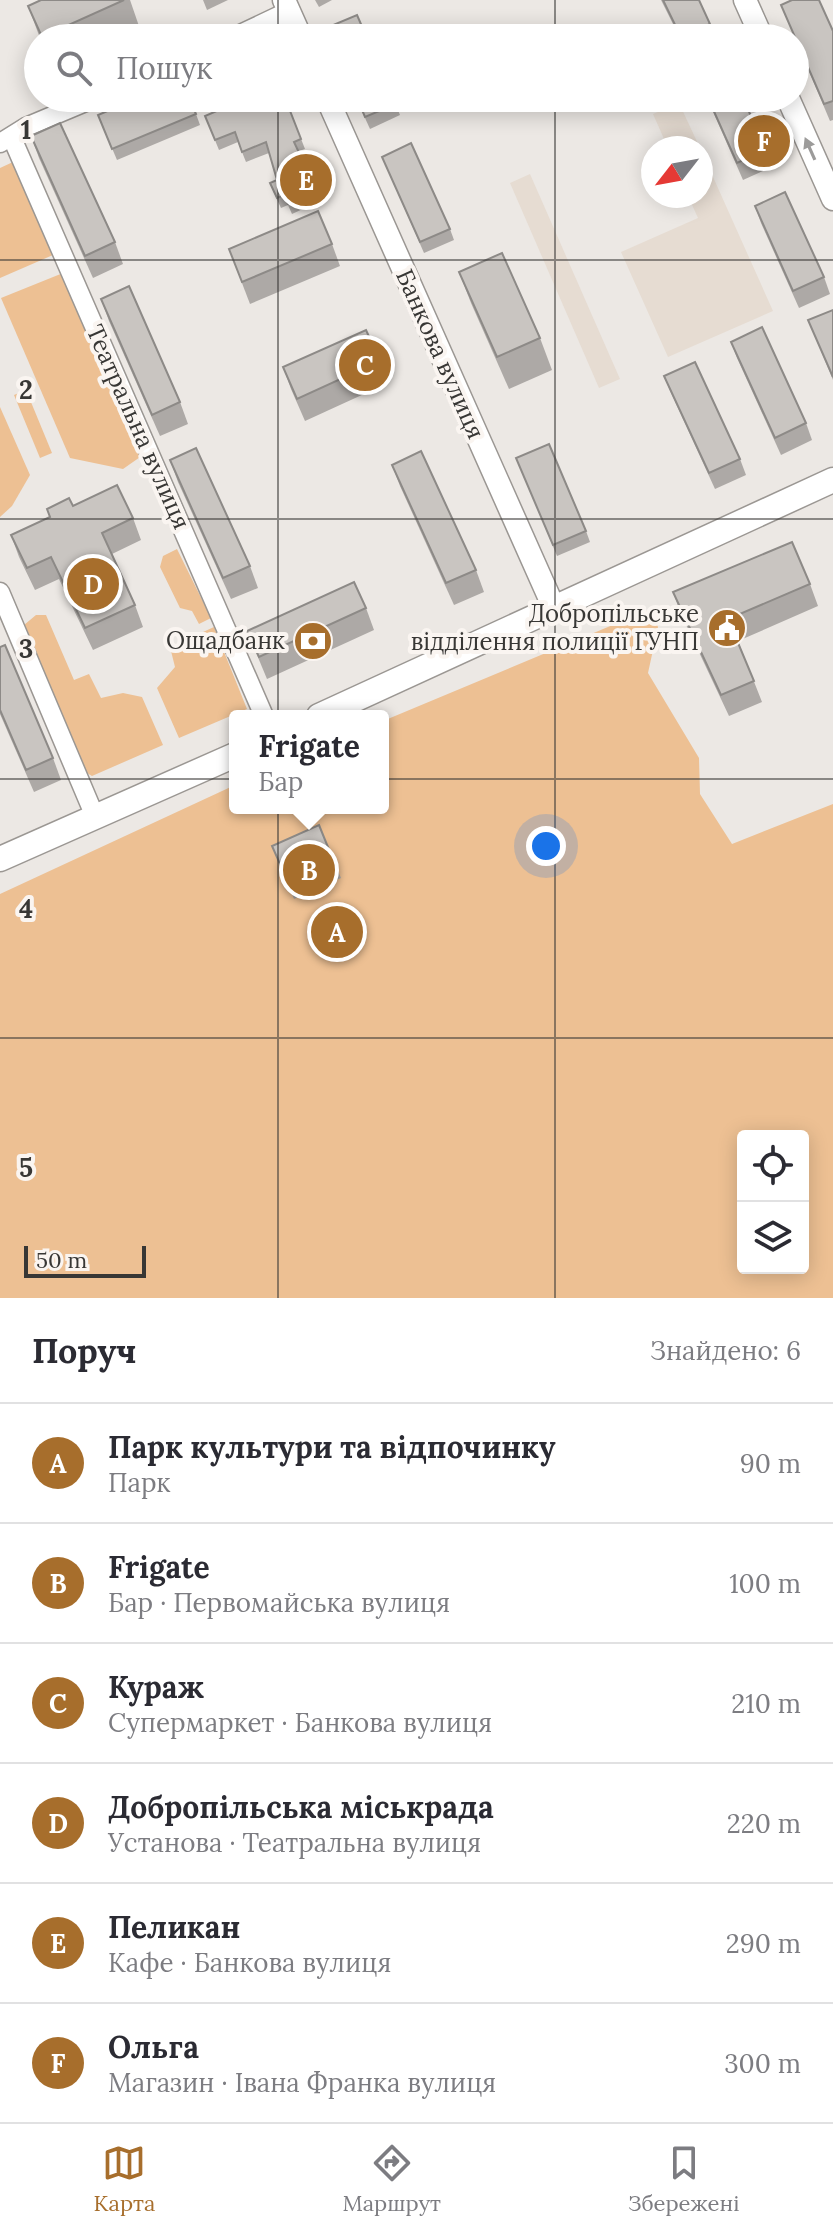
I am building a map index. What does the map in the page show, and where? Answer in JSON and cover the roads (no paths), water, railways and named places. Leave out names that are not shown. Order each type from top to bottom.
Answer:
[{"type":"main road","points":[[332,710],[833,480]]},
{"type":"main road","points":[[0,859],[229,758]]},
{"type":"street","points":[[745,0],[756,24]]},
{"type":"street","points":[[256,24],[287,6]]},
{"type":"street","points":[[6,140],[26,127],[62,112]]},
{"type":"street","name":"Банкова вулиця","points":[[333,112],[554,608]]},
{"type":"street","points":[[794,112],[833,199]]},
{"type":"street","name":"Театральна вулиця","points":[[6,140],[261,710]]},
{"type":"street","points":[[0,592],[96,819]]},
{"type":"place","name":"Ольга","points":[[764,141]]},
{"type":"place","name":"Пеликан","points":[[306,180]]},
{"type":"place","name":"Кураж","points":[[365,365]]},
{"type":"place","name":"Добропільська міськрада","points":[[93,584]]},
{"type":"place","name":"Добропільське відділення полиції ГУНП","points":[[727,628]]},
{"type":"place","name":"Ощадбанк","points":[[313,641]]},
{"type":"place","name":"Frigate","points":[[309,870]]},
{"type":"place","name":"Парк культури та відпочинку","points":[[337,932]]}]
